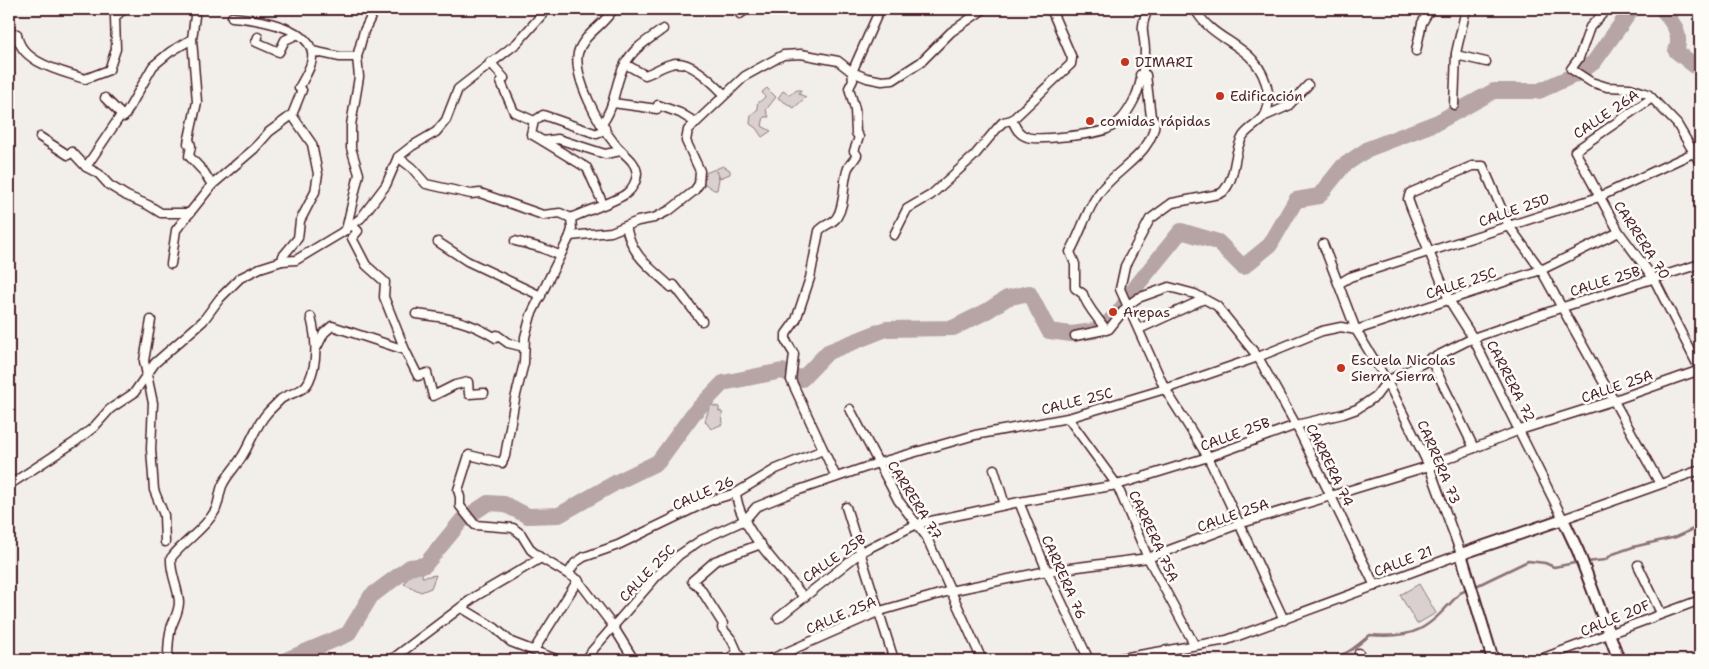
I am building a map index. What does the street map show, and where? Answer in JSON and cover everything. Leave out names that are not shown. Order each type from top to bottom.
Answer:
[{"type":"street","points":[[17,34],[18,44],[25,53],[44,64],[85,79],[109,70],[116,49],[115,17],[124,9]]},
{"type":"street","points":[[193,9],[195,16],[192,39],[197,102],[193,128],[189,137],[189,156],[204,172],[212,186]]},
{"type":"street","points":[[349,227],[359,174],[351,148],[351,125],[359,77],[358,57],[364,31],[375,9]]},
{"type":"street","points":[[9,484],[88,432],[110,409],[134,393],[154,363],[203,320],[220,298],[240,278],[260,268],[282,261],[296,260],[361,218],[380,194],[398,157],[436,132],[446,120],[458,89],[517,42],[548,9]]},
{"type":"street","points":[[398,157],[412,168],[426,184],[471,194],[480,193],[543,215],[560,213],[571,218],[626,194],[634,185],[637,174],[629,156],[621,151],[603,127],[581,81],[578,53],[590,33],[610,16],[613,9]]},
{"type":"street","points":[[836,477],[801,406],[791,380],[794,354],[786,341],[786,334],[796,320],[810,278],[819,231],[822,226],[833,222],[838,217],[848,168],[857,155],[854,151],[859,137],[856,133],[855,109],[849,88],[853,80],[852,72],[880,9]]},
{"type":"street","points":[[570,236],[611,232],[654,218],[670,210],[700,184],[700,171],[685,136],[695,122],[745,76],[782,55],[801,54],[838,62],[852,72],[867,78],[882,81],[893,80],[921,62],[951,32],[984,9]]},
{"type":"street","points":[[894,235],[907,209],[931,195],[974,156],[1003,122],[1012,120],[1071,64],[1072,58],[1051,9]]},
{"type":"street","points":[[1012,120],[1018,132],[1028,138],[1046,139],[1105,130],[1123,119],[1134,100],[1140,75],[1145,50],[1141,32],[1148,9]]},
{"type":"street","points":[[1194,9],[1201,20],[1250,55],[1260,68],[1269,102],[1265,116]]},
{"type":"street","points":[[1416,52],[1422,22],[1430,9]]},
{"type":"street","points":[[1454,105],[1456,55],[1466,9]]},
{"type":"street","points":[[1607,9],[1590,27],[1578,58],[1571,69],[1591,82],[1607,87],[1640,90],[1652,98],[1677,124],[1700,163]]},
{"type":"street","points":[[171,264],[176,230],[212,186],[254,149],[268,132],[292,115],[302,90],[299,88],[308,72],[312,51],[307,40],[301,35],[260,20],[232,17]]},
{"type":"street","points":[[603,204],[587,168],[531,134],[534,121],[543,115],[597,134],[608,118],[625,64],[641,45],[662,29]]},
{"type":"street","points":[[258,37],[256,42],[279,52],[285,40],[296,34]]},
{"type":"street","points":[[105,98],[124,117],[152,66],[170,52],[192,39]]},
{"type":"street","points":[[312,51],[340,58],[358,57]]},
{"type":"street","points":[[1456,55],[1486,62]]},
{"type":"street","points":[[490,62],[504,78],[501,82],[514,112],[534,121]]},
{"type":"street","points":[[625,64],[646,75],[671,64],[688,66],[702,74],[724,94]]},
{"type":"street","points":[[1104,327],[1097,314],[1085,303],[1083,294],[1075,288],[1075,264],[1070,252],[1093,200],[1145,148],[1154,131],[1155,121],[1151,117],[1146,75],[1140,75]]},
{"type":"street","points":[[1284,620],[1208,457],[1165,389],[1120,289],[1125,266],[1150,219],[1172,203],[1220,194],[1235,172],[1236,150],[1244,134],[1265,116],[1288,106],[1308,85]]},
{"type":"street","name":"CALLE 26A","points":[[1575,151],[1652,98]]},
{"type":"street","points":[[613,104],[657,110],[658,105],[680,113],[695,122]]},
{"type":"street","points":[[86,167],[121,115]]},
{"type":"street","points":[[282,261],[298,238],[300,221],[315,192],[318,174],[312,144],[292,115]]},
{"type":"street","points":[[40,137],[68,155],[72,152],[86,167],[99,174],[109,185],[127,196],[161,213],[190,213]]},
{"type":"street","points":[[543,141],[558,140],[605,154],[621,151]]},
{"type":"street","name":"CARRERA 70","points":[[1575,151],[1619,232],[1654,279],[1700,370]]},
{"type":"street","name":"CALLE 25D","points":[[1340,283],[1350,277],[1599,197],[1693,153]]},
{"type":"street","name":"CARRERA 72","points":[[1509,226],[1485,168],[1480,164],[1409,194],[1412,210],[1448,300],[1473,338],[1578,551],[1619,660]]},
{"type":"street","points":[[571,218],[572,229],[570,236],[531,314],[524,346],[524,362],[516,389],[505,456],[502,462],[469,455],[458,490],[460,506],[475,525],[486,528],[513,528],[521,534],[526,544],[541,558],[578,580],[613,626],[634,660]]},
{"type":"street","points":[[626,226],[631,246],[637,254],[672,287],[674,285],[702,320]]},
{"type":"street","points":[[1509,226],[1541,270],[1563,307],[1612,401],[1660,484]]},
{"type":"street","points":[[349,227],[358,231],[352,238],[366,265],[385,282],[384,297],[405,350],[418,376],[427,373],[434,396],[455,385],[468,382],[470,394],[484,393]]},
{"type":"street","name":"CALLE 25C","points":[[584,660],[679,555],[701,540],[745,520],[756,507],[878,463],[975,435],[1068,418],[1165,389],[1258,357],[1322,331],[1341,327],[1356,330],[1541,270],[1619,232]]},
{"type":"street","points":[[515,241],[542,248],[559,255]]},
{"type":"street","points":[[438,242],[467,262],[541,296]]},
{"type":"street","name":"CARRERA 73","points":[[1323,244],[1340,283],[1356,330],[1387,381],[1429,466],[1461,554],[1493,660]]},
{"type":"street","name":"CALLE 25B","points":[[778,618],[803,596],[861,552],[917,524],[1019,502],[1118,485],[1208,457],[1296,425],[1357,409],[1376,396],[1387,381],[1473,338],[1563,307],[1700,264]]},
{"type":"street","name":"CARRERA 74","points":[[1128,306],[1138,298],[1169,287],[1195,294],[1217,306],[1258,357],[1296,425],[1376,586]]},
{"type":"street","points":[[1139,328],[1204,299]]},
{"type":"street","points":[[1075,336],[1104,327],[1118,320],[1128,306]]},
{"type":"street","points":[[416,314],[438,315],[468,322],[496,338],[497,335],[508,343],[524,346]]},
{"type":"street","points":[[311,317],[315,334],[315,356]]},
{"type":"street","points":[[151,320],[144,361],[153,403],[151,449],[154,490],[164,515],[165,542]]},
{"type":"street","points":[[168,660],[169,640],[172,626],[178,613],[179,601],[173,582],[171,558],[182,545],[200,531],[214,512],[221,488],[228,473],[240,460],[254,432],[267,413],[282,398],[302,390],[308,384],[319,340],[332,326],[405,350]]},
{"type":"street","points":[[1430,358],[1474,448]]},
{"type":"street","name":"CALLE 25A","points":[[769,660],[880,611],[950,591],[1047,571],[1148,558],[1239,524],[1429,466],[1520,430],[1612,401],[1700,370]]},
{"type":"street","name":"CARRERA 77","points":[[850,408],[898,500],[926,536],[982,660]]},
{"type":"street","name":"CARRERA 75A","points":[[1068,418],[1110,477],[1118,485],[1148,558],[1194,644]]},
{"type":"street","name":"CALLE 26","points":[[568,574],[575,563],[685,515],[709,501],[736,493],[772,472],[824,450]]},
{"type":"street","points":[[994,469],[1005,505]]},
{"type":"street","name":"CALLE 21","points":[[1110,660],[1194,644],[1227,640],[1461,554],[1563,520],[1700,470]]},
{"type":"street","points":[[736,493],[736,502],[745,520],[761,544],[803,596]]},
{"type":"street","name":"CARRERA 76","points":[[1019,502],[1047,571],[1088,660]]},
{"type":"street","points":[[846,507],[894,660]]},
{"type":"street","points":[[741,660],[736,653],[732,640],[722,628],[723,624],[700,588],[692,581],[715,561],[761,544]]},
{"type":"street","points":[[390,660],[476,596],[541,558]]},
{"type":"street","points":[[1638,565],[1661,614]]},
{"type":"street","points":[[534,650],[578,580]]},
{"type":"street","name":"CALLE 20F","points":[[1538,660],[1610,635],[1700,600]]},
{"type":"street","points":[[462,608],[495,628],[512,642],[558,660]]},
{"type":"street","points":[[726,660],[736,653]]},
{"type":"shaded area","points":[[767,88],[776,97],[766,110],[769,117],[764,117],[762,126],[771,131],[762,137],[756,128],[750,124],[751,115],[758,109],[757,104],[765,97],[762,92]]},
{"type":"shaded area","points":[[797,90],[801,90],[799,94],[806,97],[794,108],[778,98],[783,91],[789,95]]},
{"type":"shaded area","points":[[723,166],[730,170],[730,174],[720,178],[716,171],[719,179],[717,190],[702,182],[703,174]]},
{"type":"shaded area","points":[[710,405],[719,407],[719,411],[722,412],[723,424],[711,429],[705,421]]},
{"type":"shaded area","points":[[423,567],[422,577],[436,575],[431,588],[421,592],[404,584],[412,569]]},
{"type":"shaded area","points":[[1419,584],[1436,613],[1417,624],[1400,595]]},
{"type":"waterway","points":[[286,660],[348,634],[371,596],[410,567],[425,565],[462,520],[488,503],[504,504],[528,516],[559,515],[617,482],[658,462],[693,414],[723,383],[782,371],[802,379],[828,352],[886,329],[953,328],[987,311],[1007,298],[1029,293],[1049,331],[1071,334],[1094,331],[1109,322],[1120,311],[1138,284],[1181,231],[1218,242],[1243,267],[1270,245],[1296,200],[1319,196],[1343,166],[1368,149],[1438,122],[1494,91],[1539,91],[1579,73],[1594,62],[1632,9]]},
{"type":"waterway","points":[[1662,9],[1675,28],[1678,39],[1676,51],[1700,70]]},
{"type":"waterway","points":[[1586,562],[1605,560],[1613,554],[1633,547],[1676,537],[1700,526]]},
{"type":"waterway","points":[[1474,587],[1528,561],[1545,563],[1554,567],[1580,562]]},
{"type":"waterway","points":[[1309,660],[1345,653],[1370,635],[1387,636],[1412,632],[1430,622],[1460,593],[1469,589]]},
{"type":"place","name":"DIMARI","points":[[1125,62]]},
{"type":"place","name":"Edificación","points":[[1220,96]]},
{"type":"place","name":"comidas rápidas","points":[[1090,121]]},
{"type":"place","name":"Arepas","points":[[1113,312]]},
{"type":"place","name":"Escuela Nicolas Sierra Sierra","points":[[1341,368]]}]
